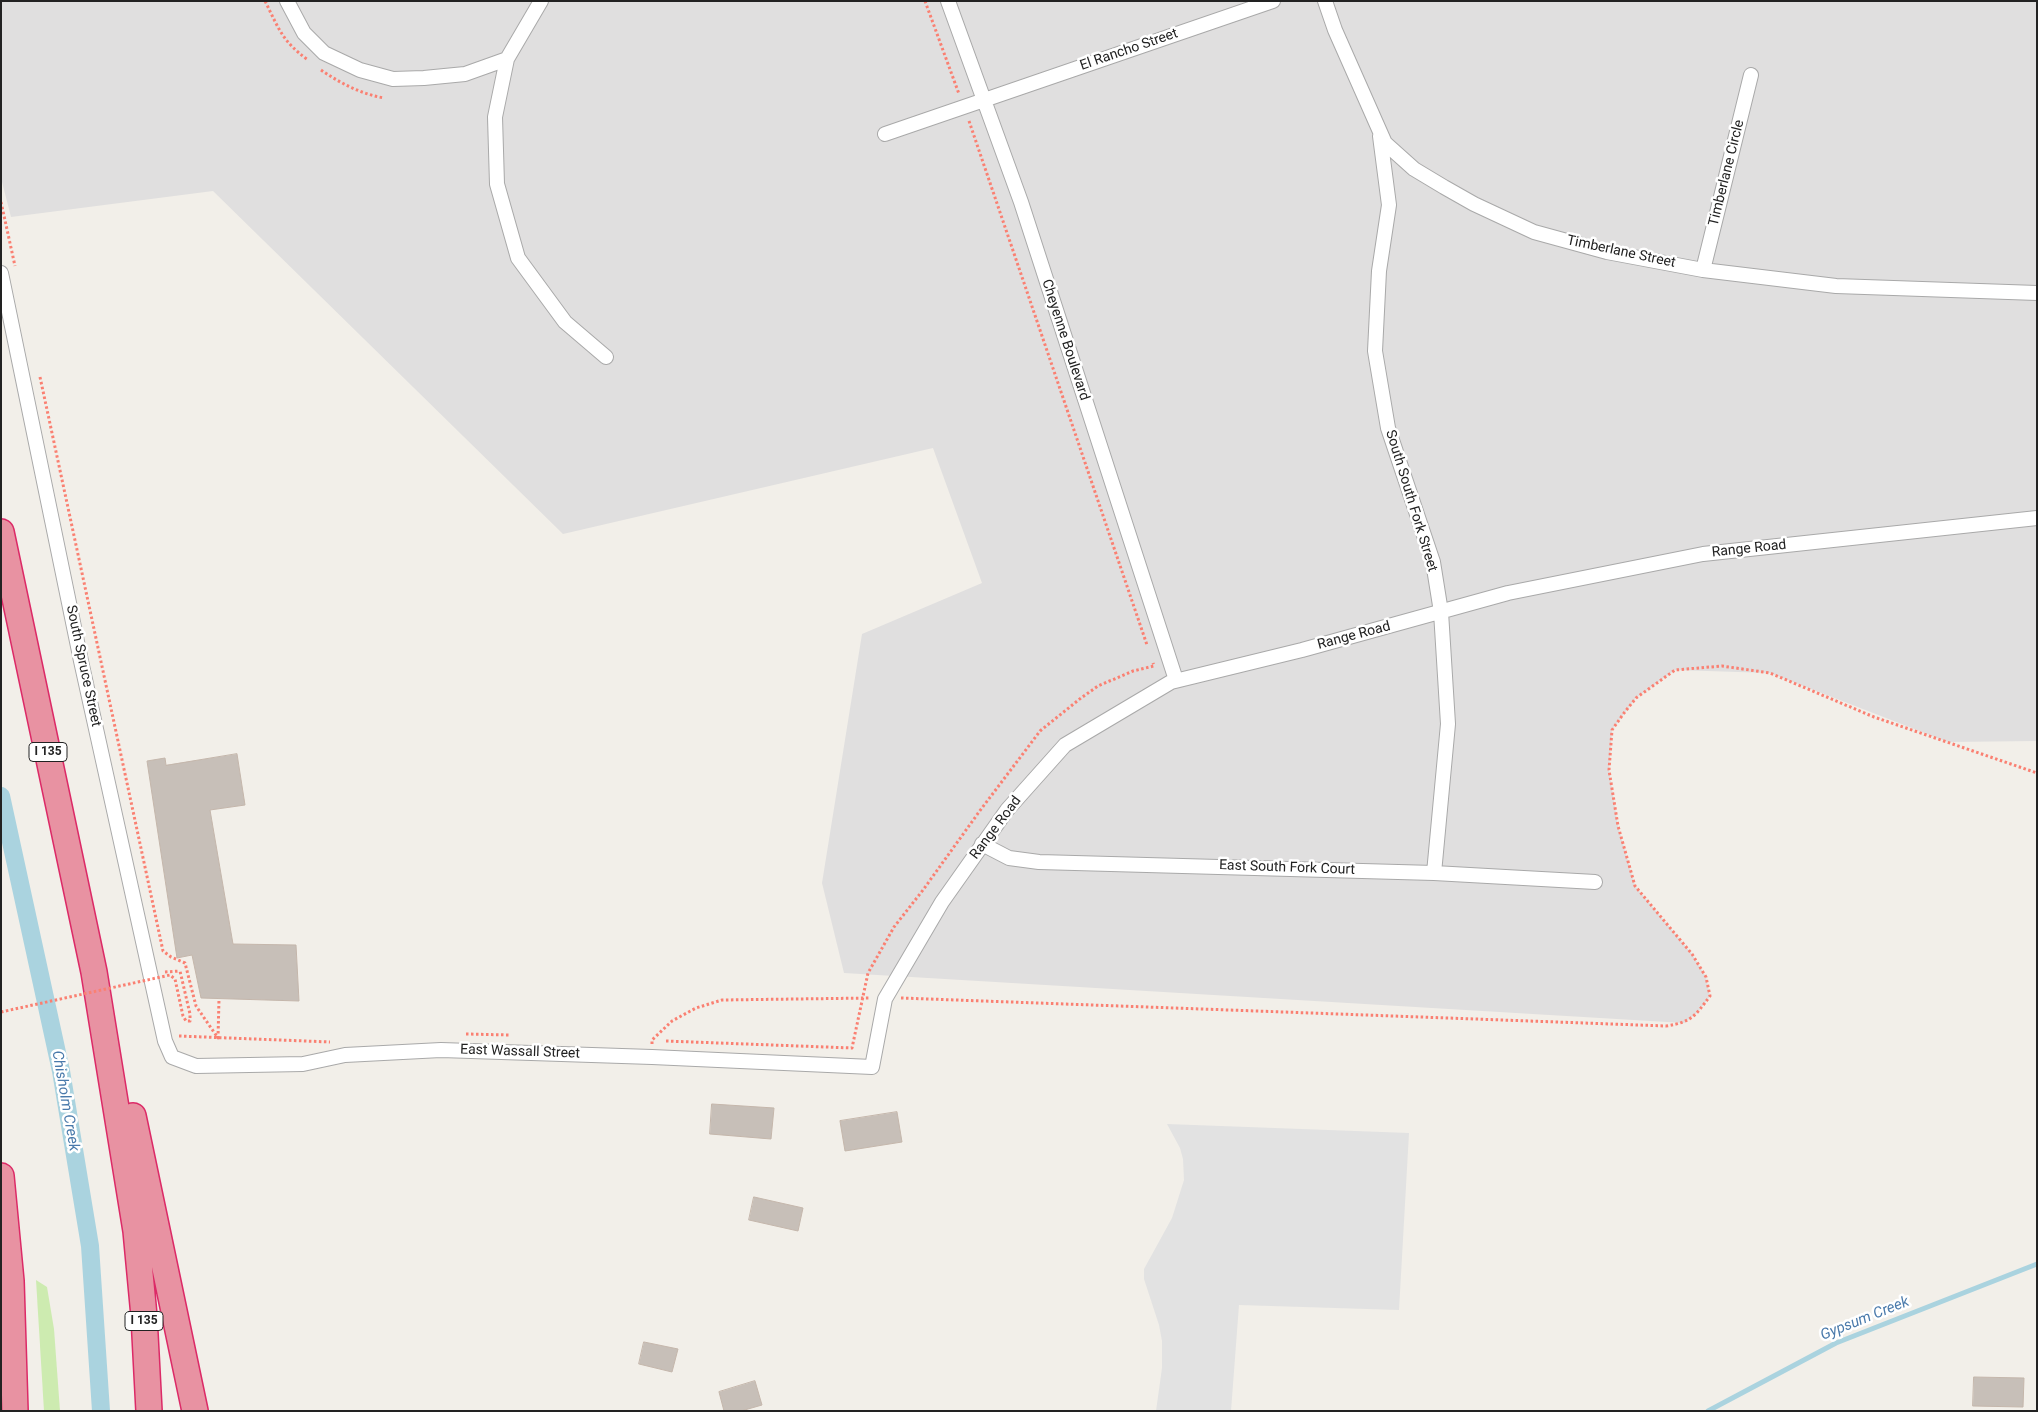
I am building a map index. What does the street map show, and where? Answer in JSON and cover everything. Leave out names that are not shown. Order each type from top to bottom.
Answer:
[{"type":"highway","name":"I 135","points":[[1,532],[94,972],[136,1231],[144,1316],[149,1411]]},
{"type":"highway","points":[[94,972],[118,1048],[158,1228],[195,1411]]},
{"type":"highway","points":[[1,1176],[11,1281],[15,1411]]},
{"type":"street","points":[[287,1],[304,33],[324,53],[360,70],[385,77],[393,79],[424,78],[465,74],[507,59]]},
{"type":"street","points":[[541,1],[507,59],[495,117],[497,184],[518,258],[566,322],[606,357]]},
{"type":"street","name":"Cheyenne Boulevard","points":[[948,1],[1021,202],[1176,680]]},
{"type":"street","name":"El Rancho Street","points":[[885,134],[1273,1]]},
{"type":"street","name":"Timberlane Street","points":[[1325,1],[1335,30],[1385,143],[1414,169],[1474,204],[1534,232],[1607,252],[1703,270],[1836,286],[2037,293]]},
{"type":"street","name":"Timberlane Circle","points":[[1703,270],[1751,75]]},
{"type":"street","name":"South South Fork Street","points":[[1379,130],[1389,205],[1379,271],[1375,351],[1388,428],[1433,562],[1442,612],[1448,724],[1434,873]]},
{"type":"street","name":"South Spruce Street","points":[[1,273],[81,661],[163,1031],[172,1056]]},
{"type":"street","name":"Range Road","points":[[872,1068],[886,999],[942,902],[1007,810],[1065,745],[1176,680],[1302,650],[1508,594],[1703,554],[2037,518]]},
{"type":"street","name":"East South Fork Court","points":[[982,844],[1009,858],[1039,862],[1434,873],[1595,882]]},
{"type":"street","name":"East Wassall Street","points":[[172,1056],[196,1066],[303,1064],[345,1055],[441,1050],[652,1057],[872,1068]]},
{"type":"path","points":[[925,1],[964,107],[1148,647]]},
{"type":"path","points":[[1,202],[16,270]]},
{"type":"path","points":[[40,376],[163,951],[185,963],[196,1006],[218,1038]]},
{"type":"path","points":[[652,1040],[852,1048],[868,973],[894,928],[1040,731],[1080,698],[1098,686],[1133,671],[1154,666],[1151,656]]},
{"type":"path","points":[[646,1044],[672,1021],[696,1008],[722,1000],[921,998],[1666,1026],[1684,1023],[1698,1012],[1710,996],[1706,977],[1692,954],[1635,886],[1618,826],[1609,770],[1612,730],[1636,698],[1675,670],[1722,666],[1770,673],[1874,717],[2037,773]]},
{"type":"path","points":[[1,1012],[170,975],[175,979],[183,1016],[186,1021],[190,1021],[180,971],[164,971],[167,980]]},
{"type":"path","points":[[218,1038],[220,999]]},
{"type":"path","points":[[177,1028],[179,1037],[334,1042]]},
{"type":"path","points":[[459,1034],[510,1035]]},
{"type":"path","points":[[652,1040],[652,1057]]},
{"type":"shaded area","points":[[1,1],[2037,1],[2037,741],[1948,742],[1770,673],[1675,670],[1636,698],[1612,730],[1609,770],[1618,826],[1635,886],[1692,954],[1706,977],[1710,996],[1698,1012],[1684,1023],[844,973],[822,883],[862,634],[982,583],[933,448],[563,534],[213,191],[11,217],[1,178]]},
{"type":"shaded area","points":[[1167,1124],[1409,1133],[1399,1310],[1239,1305],[1231,1411],[1156,1411],[1162,1368],[1162,1341],[1159,1325],[1144,1279],[1144,1269],[1172,1218],[1184,1180],[1183,1159],[1180,1148]]},
{"type":"green space","points":[[36,1280],[47,1287],[54,1329],[60,1411],[44,1411]]},
{"type":"building","points":[[237,754],[245,805],[210,810],[233,944],[296,945],[299,1001],[201,998],[192,955],[177,958],[147,761],[165,758],[166,765]]},
{"type":"building","points":[[712,1104],[774,1108],[771,1139],[710,1134]]},
{"type":"building","points":[[897,1112],[902,1142],[845,1151],[840,1121]]},
{"type":"building","points":[[754,1197],[803,1208],[798,1231],[749,1220]]},
{"type":"building","points":[[644,1342],[678,1349],[672,1372],[639,1364]]},
{"type":"building","points":[[1974,1377],[2024,1378],[2023,1407],[1973,1406]]},
{"type":"building","points":[[755,1381],[762,1405],[741,1411],[724,1411],[719,1392]]},
{"type":"waterway","name":"Chisholm Creek","points":[[1,796],[61,1071],[90,1246],[101,1411]]},
{"type":"waterway","name":"Gypsum Creek","points":[[1708,1411],[1836,1343],[2037,1264]]}]
